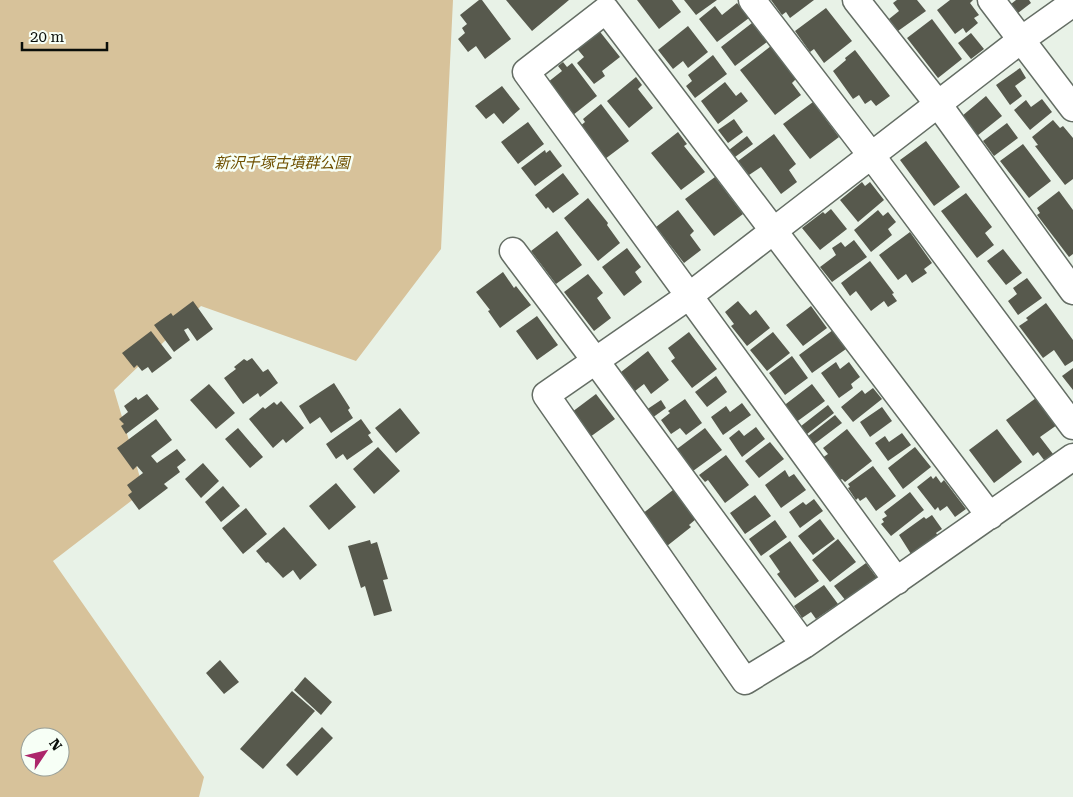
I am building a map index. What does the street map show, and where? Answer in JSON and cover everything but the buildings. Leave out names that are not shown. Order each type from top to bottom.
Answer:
[{"type":"street","points":[[752,0],[871,155],[1073,426]]},
{"type":"street","points":[[856,0],[938,104],[1073,291]]},
{"type":"street","points":[[991,0],[1073,108]]},
{"type":"street","points":[[1073,3],[1021,40],[689,296],[546,395],[745,681],[804,646],[1073,457]]},
{"type":"street","points":[[897,581],[526,72],[606,10],[990,516]]},
{"type":"street","points":[[513,251],[596,360],[804,646]]},
{"type":"green space","name":"新沢千塚古墳群公園","points":[[0,0],[453,0],[441,249],[356,361],[201,306],[114,390],[144,491],[53,561],[204,777],[199,797],[0,797]]}]
